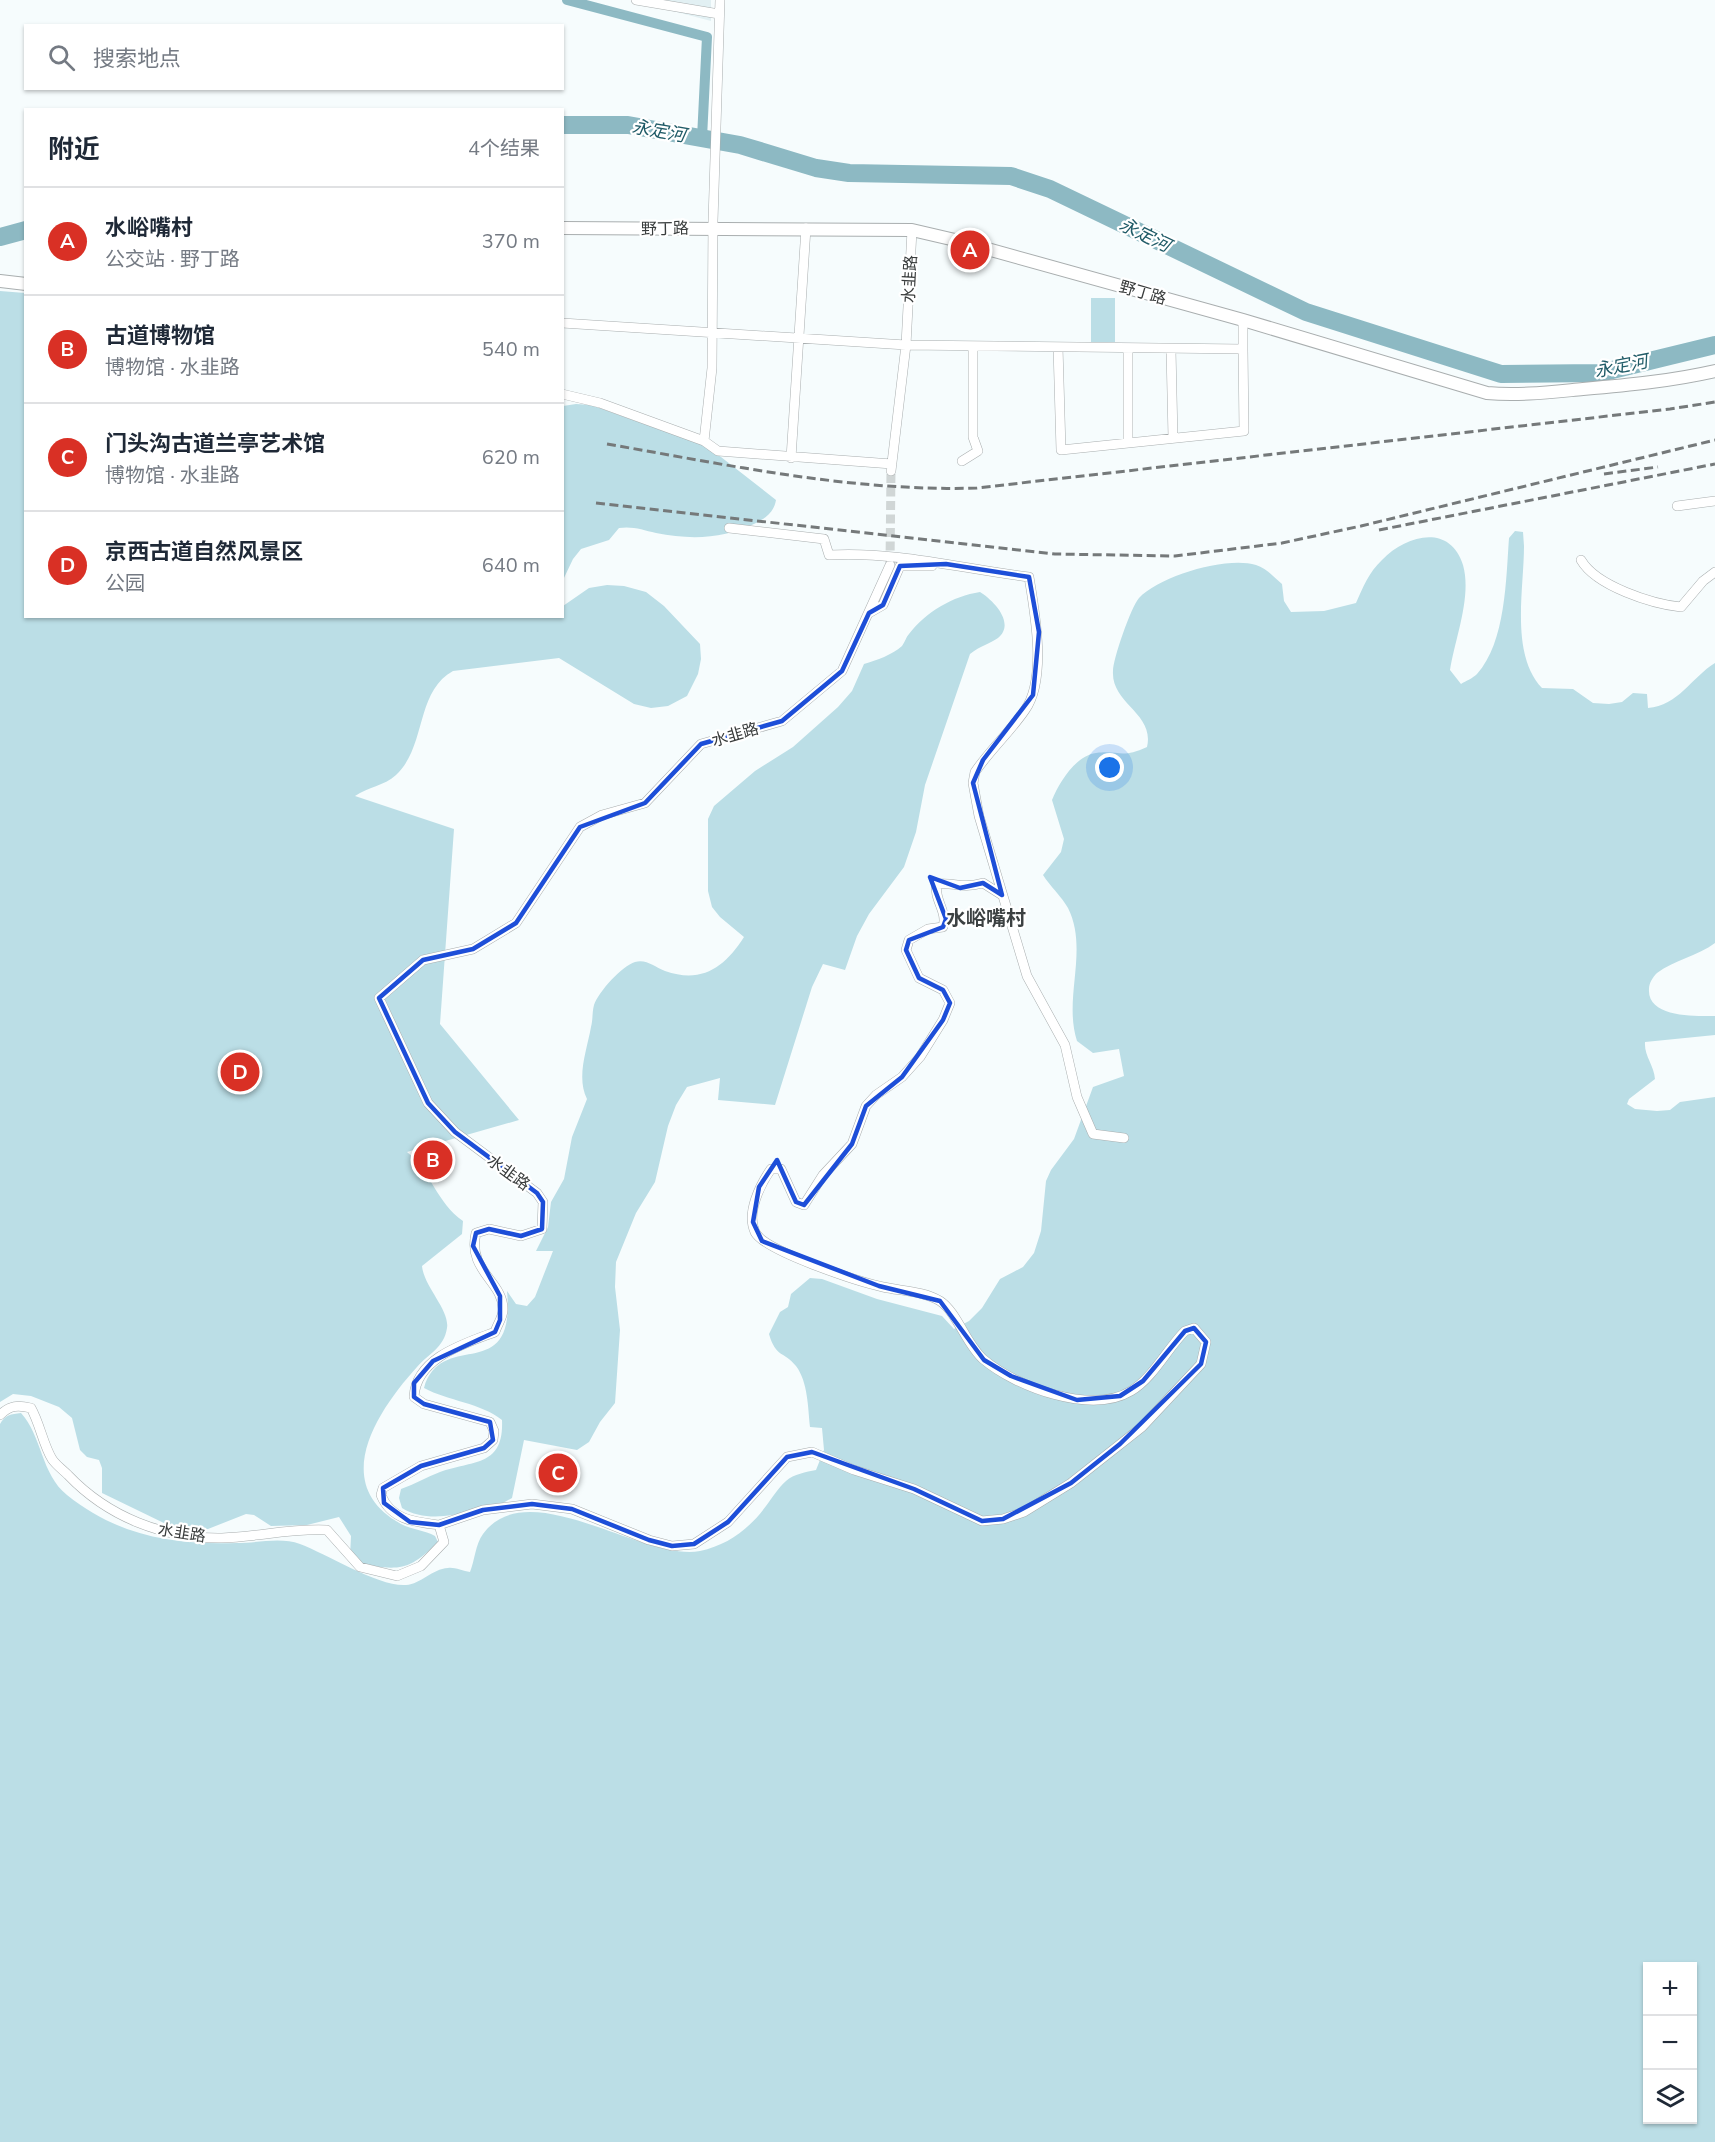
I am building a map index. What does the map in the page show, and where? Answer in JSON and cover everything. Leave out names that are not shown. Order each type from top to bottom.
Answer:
[{"type":"main road","name":"野丁路","points":[[564,228],[713,224],[912,230],[963,242],[1243,320],[1487,393],[1513,396],[1611,387],[1676,380],[1715,371]]},
{"type":"main road","points":[[0,281],[24,284]]},
{"type":"street","points":[[636,0],[719,14]]},
{"type":"street","points":[[704,441],[712,368],[713,224],[720,0]]},
{"type":"street","points":[[564,394],[600,403],[704,441],[718,451],[791,458],[801,337],[806,228]]},
{"type":"street","name":"水韭路","points":[[791,458],[891,467],[906,345],[912,230]]},
{"type":"street","points":[[1058,347],[1061,450],[1244,431],[1243,320]]},
{"type":"street","points":[[564,323],[906,345],[1171,350],[1243,349]]},
{"type":"street","points":[[962,461],[978,451],[973,437],[973,346]]},
{"type":"street","points":[[1128,349],[1128,443]]},
{"type":"street","points":[[1171,350],[1173,438]]},
{"type":"street","points":[[1677,506],[1715,501]]},
{"type":"street","points":[[729,528],[824,539],[829,555],[885,556],[1029,577],[1039,632],[1033,696],[1025,710],[983,760],[975,772],[973,783],[979,816],[1026,976],[1065,1045],[1077,1097],[1093,1134],[1124,1138]]},
{"type":"street","points":[[1581,560],[1586,570],[1607,583],[1659,605],[1681,607],[1703,581],[1715,572]]},
{"type":"street","points":[[869,613],[883,605],[900,566],[946,564]]},
{"type":"street","name":"水韭路","points":[[0,1415],[7,1408],[19,1405],[31,1408],[52,1459],[73,1480],[115,1514],[145,1526],[185,1535],[222,1538],[300,1528],[327,1530],[360,1567],[397,1576],[421,1566],[436,1553],[444,1542],[439,1525],[410,1522],[392,1513],[381,1495],[383,1488],[420,1466],[484,1448],[493,1440],[495,1431],[490,1422],[424,1404],[414,1397],[414,1383],[433,1361],[453,1348],[495,1332],[500,1320],[503,1310],[500,1296],[478,1262],[473,1246],[476,1233],[489,1228],[521,1236],[542,1229],[543,1202],[535,1191],[455,1132],[428,1103],[379,998],[400,977],[423,960],[473,950],[516,923],[580,827],[602,815],[645,803],[701,744],[782,721],[842,671],[890,565]]},
{"type":"street","points":[[439,1525],[483,1510],[532,1504],[572,1509],[650,1540],[672,1546],[694,1544],[728,1522],[788,1457],[812,1452],[854,1470],[914,1489],[982,1521],[1003,1519],[1024,1512],[1071,1483],[1142,1427],[1201,1364],[1206,1342],[1194,1328],[1185,1331],[1132,1391],[1101,1401],[1077,1400],[1043,1391],[984,1360],[940,1301],[925,1295],[879,1286],[795,1257],[762,1241],[755,1232],[753,1222],[759,1187],[771,1169],[781,1169],[796,1202],[804,1205],[823,1175],[852,1144],[866,1106],[876,1095],[902,1077],[944,1020],[950,1003],[943,990],[919,978],[906,950],[909,940],[928,929],[943,927],[946,919],[935,889],[937,884],[946,883],[960,888],[983,883],[990,885],[1002,895]]},
{"type":"highlighted area","points":[[946,564],[1029,577],[1039,632],[1033,695],[983,760],[973,783],[1002,895],[983,883],[960,888],[930,877],[946,919],[943,927],[909,940],[906,950],[919,978],[943,990],[950,1003],[943,1020],[902,1077],[866,1106],[852,1144],[804,1205],[796,1202],[777,1160],[759,1187],[753,1222],[762,1241],[879,1286],[940,1301],[984,1360],[1011,1376],[1077,1400],[1120,1396],[1143,1381],[1185,1331],[1194,1328],[1206,1342],[1201,1364],[1120,1444],[1071,1483],[1003,1519],[982,1521],[914,1489],[812,1452],[787,1457],[728,1522],[694,1544],[672,1546],[649,1540],[572,1509],[532,1504],[483,1510],[439,1525],[410,1522],[384,1503],[383,1488],[421,1466],[484,1448],[493,1440],[490,1422],[424,1404],[414,1397],[414,1383],[433,1361],[495,1332],[500,1320],[500,1296],[473,1246],[476,1233],[489,1229],[521,1236],[542,1229],[543,1202],[537,1193],[455,1132],[428,1103],[379,998],[423,960],[473,949],[516,923],[580,827],[645,803],[701,744],[782,721],[842,671],[869,613],[883,605],[900,566]]},
{"type":"shaded area","points":[[631,0],[711,0],[711,21]]},
{"type":"shaded area","points":[[0,291],[24,293],[24,618],[564,618],[564,605],[589,588],[607,585],[624,586],[646,592],[664,606],[700,644],[701,659],[698,674],[687,696],[668,706],[651,708],[634,704],[559,658],[453,671],[441,680],[432,692],[406,763],[391,779],[355,796],[454,829],[440,1024],[519,1120],[407,1152],[422,1169],[440,1197],[463,1221],[462,1234],[422,1266],[427,1282],[445,1314],[447,1328],[445,1335],[439,1346],[402,1384],[388,1404],[367,1447],[364,1468],[367,1489],[379,1508],[401,1524],[435,1536],[438,1542],[418,1560],[392,1568],[355,1564],[350,1557],[351,1536],[339,1517],[307,1525],[271,1526],[254,1515],[246,1514],[208,1529],[168,1525],[102,1493],[102,1468],[99,1460],[87,1457],[80,1450],[72,1418],[59,1407],[31,1396],[13,1394],[0,1402]]},
{"type":"shaded area","points":[[1091,298],[1115,298],[1115,342],[1091,342]]},
{"type":"shaded area","points":[[591,405],[700,444],[721,457],[776,500],[773,508],[766,517],[756,523],[732,532],[707,537],[682,537],[633,528],[619,528],[609,540],[581,549],[573,559],[564,578],[564,406]]},
{"type":"shaded area","points":[[1515,531],[1523,532],[1522,640],[1532,674],[1542,688],[1573,689],[1593,703],[1609,704],[1622,702],[1633,693],[1647,694],[1648,708],[1659,706],[1676,697],[1715,663],[1715,943],[1657,973],[1649,989],[1656,1005],[1664,1010],[1686,1015],[1715,1016],[1715,1035],[1645,1042],[1655,1079],[1629,1099],[1627,1104],[1635,1109],[1670,1110],[1680,1102],[1715,1097],[1715,2142],[0,2142],[0,1424],[4,1419],[21,1413],[28,1422],[58,1486],[86,1509],[126,1529],[169,1540],[191,1542],[293,1542],[368,1576],[395,1584],[411,1584],[448,1568],[470,1572],[478,1543],[483,1534],[503,1517],[528,1512],[556,1515],[587,1523],[676,1551],[700,1551],[720,1545],[737,1535],[752,1522],[786,1481],[796,1475],[816,1470],[824,1450],[822,1428],[810,1427],[807,1395],[800,1372],[792,1361],[777,1351],[769,1334],[780,1312],[788,1307],[791,1294],[810,1278],[822,1279],[877,1299],[942,1316],[954,1329],[969,1321],[982,1308],[1000,1279],[1023,1267],[1034,1253],[1041,1231],[1046,1181],[1051,1170],[1074,1139],[1093,1087],[1124,1076],[1119,1049],[1093,1053],[1077,1041],[1073,1025],[1076,957],[1074,924],[1068,908],[1043,875],[1061,852],[1064,839],[1052,800],[1069,771],[1088,755],[1104,752],[1131,753],[1147,747],[1148,735],[1145,725],[1119,692],[1114,682],[1113,671],[1123,633],[1139,598],[1162,582],[1194,570],[1228,563],[1243,563],[1263,568],[1282,584],[1284,601],[1291,612],[1324,611],[1356,603],[1373,570],[1392,551],[1415,540],[1427,537],[1438,538],[1448,543],[1457,552],[1465,577],[1462,618],[1450,670],[1461,684],[1477,674],[1487,661],[1499,627],[1505,590],[1509,538]]},
{"type":"shaded area","points":[[980,592],[1001,612],[1005,626],[1003,632],[998,638],[970,654],[925,785],[916,832],[904,867],[869,914],[857,936],[845,970],[823,964],[812,987],[775,1105],[718,1100],[720,1078],[687,1087],[676,1105],[668,1126],[655,1182],[636,1213],[616,1262],[615,1287],[620,1330],[615,1403],[600,1422],[589,1442],[577,1450],[524,1440],[512,1498],[503,1503],[465,1513],[439,1516],[426,1516],[402,1508],[399,1498],[401,1489],[440,1472],[475,1463],[492,1454],[498,1446],[502,1420],[494,1414],[424,1388],[433,1370],[446,1361],[489,1348],[500,1338],[507,1321],[507,1291],[516,1304],[527,1306],[535,1297],[553,1251],[536,1251],[548,1227],[551,1202],[564,1179],[572,1137],[587,1099],[582,1073],[593,1008],[597,999],[606,986],[630,964],[639,961],[647,962],[678,975],[701,974],[729,957],[744,937],[720,917],[712,907],[708,891],[708,819],[714,806],[755,771],[793,747],[838,707],[852,691],[864,664],[884,657],[902,646],[916,626],[941,606],[960,597]]},
{"type":"waterway","points":[[567,0],[707,37],[702,138]]},
{"type":"waterway","name":"永定河","points":[[564,125],[628,125],[740,145],[816,168],[849,173],[1011,176],[1050,189],[1306,312],[1501,374],[1600,373],[1715,345]]},
{"type":"waterway","name":"永定河","points":[[0,237],[24,231]]},
{"type":"tunnel","points":[[890,564],[891,471]]},
{"type":"railway","points":[[607,444],[745,468],[838,481],[884,486],[977,488],[1715,402]]},
{"type":"railway","points":[[596,503],[1055,554],[1175,556],[1282,543],[1715,440]]},
{"type":"railway","points":[[1379,530],[1715,464]]},
{"type":"railway","points":[[1604,474],[1658,467]]},
{"type":"place","name":"水峪嘴村","points":[[970,250]]},
{"type":"place","name":"京西古道自然风景区","points":[[240,1072]]},
{"type":"place","name":"古道博物馆","points":[[433,1160]]},
{"type":"place","name":"门头沟古道兰亭艺术馆","points":[[558,1473]]},
{"type":"district","name":"水峪嘴村","points":[[986,918]]}]
